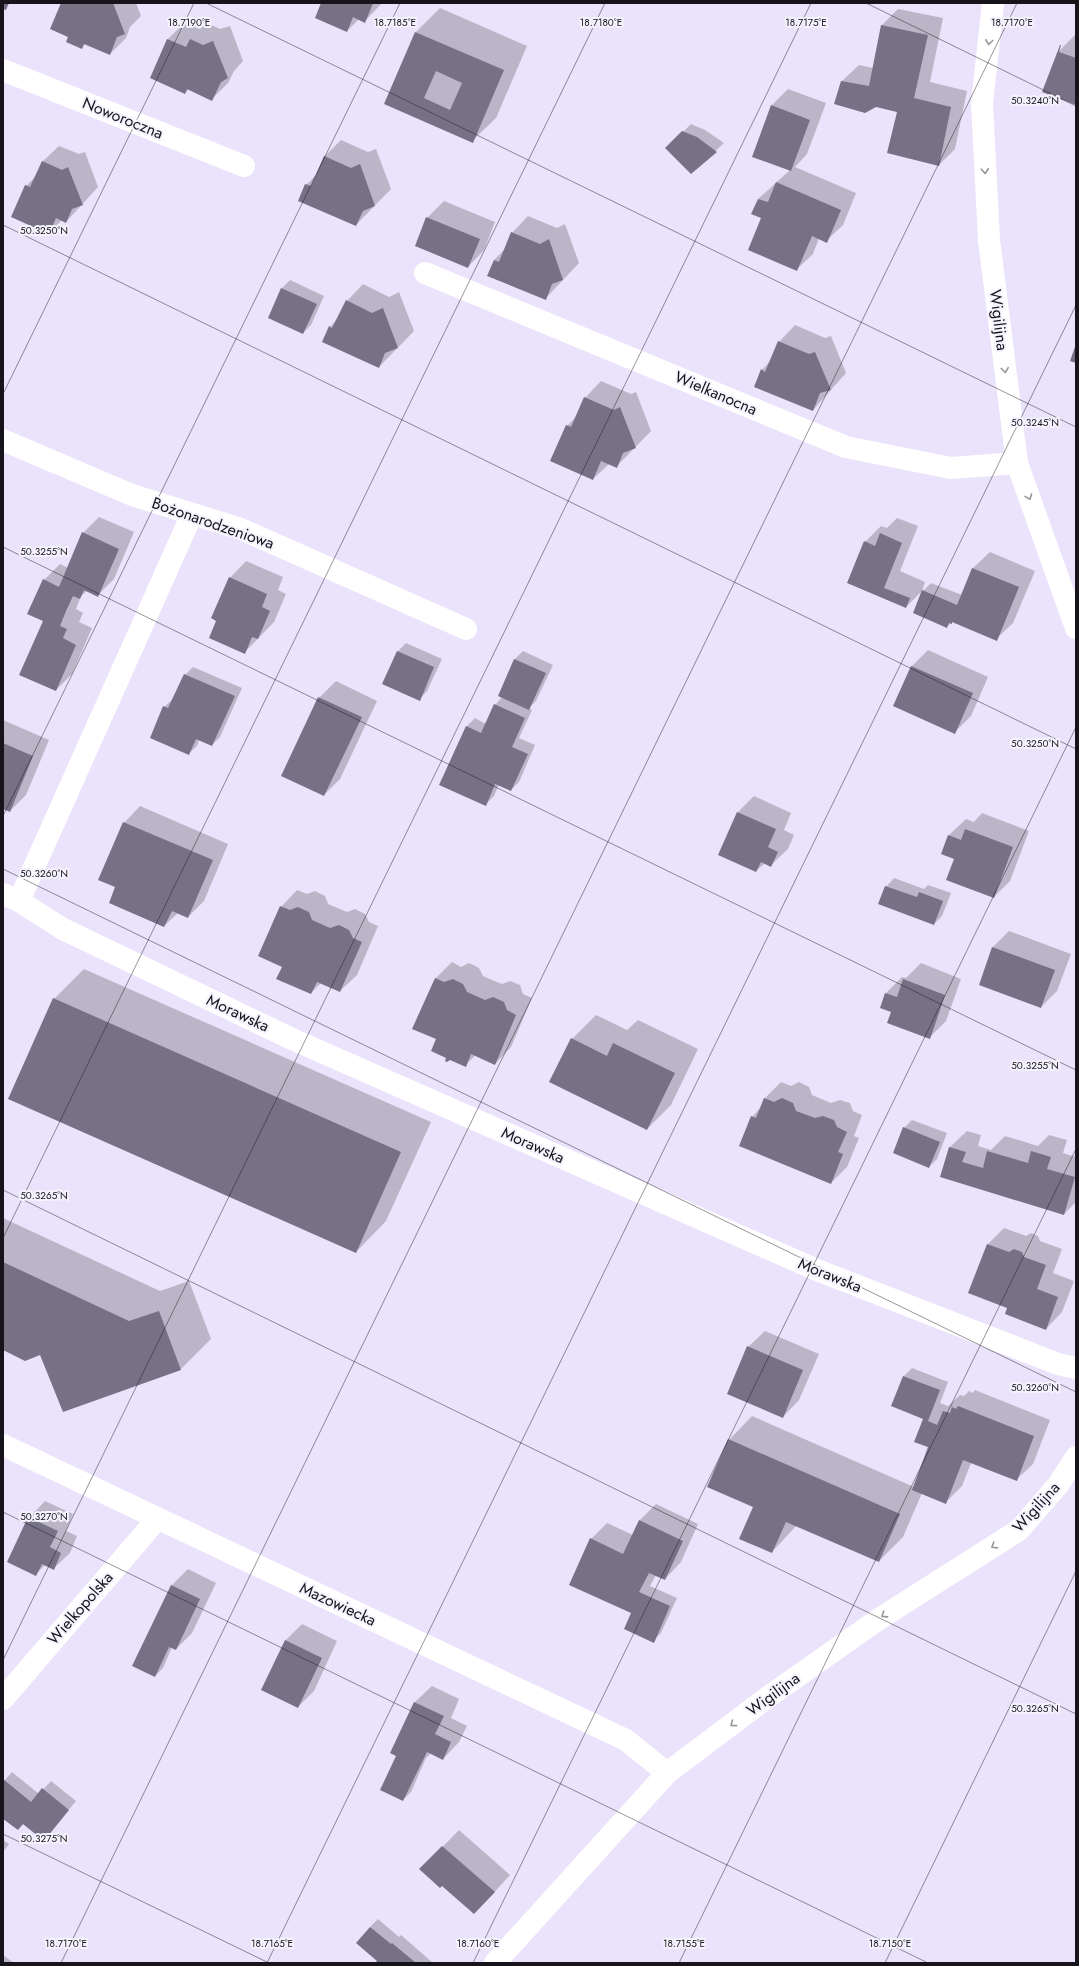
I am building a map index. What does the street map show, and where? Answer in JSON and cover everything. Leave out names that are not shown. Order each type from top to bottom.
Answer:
[{"type":"street","name":"Wigilijna","points":[[993,3],[982,104],[989,240],[1017,463],[1076,628]]},
{"type":"street","name":"Noworoczna","points":[[3,70],[244,166]]},
{"type":"street","name":"Wielkanocna","points":[[425,273],[846,447],[951,468],[1017,463]]},
{"type":"street","name":"Bożonarodzeniowa","points":[[3,440],[132,495],[240,529],[466,629]]},
{"type":"street","points":[[11,898],[192,514]]},
{"type":"street","name":"Morawska","points":[[11,898],[63,930],[329,1055],[817,1270],[1058,1364],[1076,1368]]},
{"type":"street","name":"Mazowiecka","points":[[3,1445],[626,1740],[667,1773]]},
{"type":"street","name":"Wigilijna","points":[[495,1963],[667,1773],[768,1697],[879,1619],[1019,1530],[1058,1485],[1076,1456]]},
{"type":"street","name":"Wielkopolska","points":[[3,1699],[158,1518]]},
{"type":"building","points":[[3,3],[9,3],[6,10],[3,9]]},
{"type":"building","points":[[61,3],[113,3],[125,34],[117,37],[110,55],[84,44],[82,49],[66,42],[68,37],[50,29]]},
{"type":"building","points":[[321,3],[373,3],[365,23],[353,17],[347,32],[315,18]]},
{"type":"building","points":[[881,25],[928,35],[914,98],[951,107],[939,166],[887,153],[897,112],[876,107],[865,113],[834,104],[841,81],[869,86]]},
{"type":"building","points":[[415,32],[504,70],[473,143],[384,104]],"holes":[[[436,71],[462,83],[450,110],[424,98]]]},
{"type":"building","points":[[167,39],[186,47],[190,39],[203,45],[213,41],[228,78],[221,82],[212,101],[187,89],[185,94],[150,78]]},
{"type":"building","points":[[1060,45],[1059,52],[1076,58],[1076,105],[1042,92]]},
{"type":"building","points":[[771,105],[810,120],[791,171],[752,157]]},
{"type":"building","points":[[682,131],[697,137],[717,152],[691,174],[665,148]]},
{"type":"building","points":[[324,156],[351,168],[360,164],[375,206],[363,211],[356,226],[298,201],[305,184],[311,186]]},
{"type":"building","points":[[42,161],[62,170],[68,167],[83,205],[72,209],[66,223],[56,218],[49,234],[11,217],[25,185],[30,187]]},
{"type":"building","points":[[776,182],[841,210],[827,243],[812,236],[797,271],[748,250],[761,218],[751,214],[758,199],[768,202]]},
{"type":"building","points":[[426,217],[480,239],[468,268],[415,246]]},
{"type":"building","points":[[511,232],[540,244],[549,239],[563,280],[552,284],[546,300],[487,276],[494,260],[499,262]]},
{"type":"building","points":[[281,288],[317,304],[303,334],[268,318]]},
{"type":"building","points":[[346,300],[372,313],[383,308],[398,348],[385,353],[379,368],[322,342],[329,326],[332,328]]},
{"type":"building","points":[[778,341],[809,354],[815,352],[831,390],[820,393],[813,411],[754,387],[761,369],[765,372]]},
{"type":"building","points":[[1076,344],[1076,363],[1070,361]]},
{"type":"building","points":[[584,397],[614,410],[620,407],[636,448],[623,453],[617,468],[601,461],[593,480],[550,461],[566,425],[571,427]]},
{"type":"building","points":[[82,532],[119,549],[98,597],[84,590],[80,599],[73,596],[66,611],[60,626],[67,629],[63,638],[76,645],[56,691],[19,675],[43,621],[27,614],[43,579],[59,587]]},
{"type":"building","points":[[880,533],[902,543],[884,588],[910,598],[906,608],[847,583],[864,541],[875,546]]},
{"type":"building","points":[[972,568],[1019,587],[997,641],[952,622],[952,624],[949,623],[947,628],[913,613],[922,590],[957,605]]},
{"type":"building","points":[[229,577],[267,594],[262,607],[270,611],[258,639],[252,637],[245,654],[209,638],[216,621],[211,618]]},
{"type":"building","points":[[397,651],[434,667],[420,701],[382,684]]},
{"type":"building","points":[[514,659],[546,673],[529,710],[498,696]]},
{"type":"building","points":[[911,666],[973,693],[955,734],[893,706]]},
{"type":"building","points":[[184,674],[235,696],[212,746],[196,739],[189,755],[150,738],[163,706],[168,708]]},
{"type":"building","points":[[318,697],[362,717],[324,796],[281,776]]},
{"type":"building","points":[[494,704],[525,718],[512,747],[528,754],[511,791],[495,784],[486,806],[439,785],[466,726],[481,733]]},
{"type":"building","points":[[3,743],[33,756],[10,812],[3,809]]},
{"type":"building","points":[[737,812],[776,829],[768,847],[778,852],[771,867],[761,862],[756,872],[718,855]]},
{"type":"building","points":[[123,822],[213,860],[188,918],[172,911],[164,927],[109,903],[115,887],[98,880]]},
{"type":"building","points":[[965,829],[1013,847],[994,898],[946,880],[954,859],[941,854],[948,835],[961,840]]},
{"type":"building","points":[[885,886],[917,897],[919,892],[943,901],[934,925],[878,904]]},
{"type":"building","points":[[280,906],[290,910],[298,907],[309,912],[312,920],[330,928],[339,925],[349,930],[353,938],[362,942],[340,992],[317,982],[311,994],[276,979],[282,967],[258,956]]},
{"type":"building","points":[[992,947],[1055,970],[1041,1008],[979,985]]},
{"type":"building","points":[[435,978],[444,982],[453,979],[463,984],[467,992],[485,1000],[493,997],[504,1002],[507,1010],[516,1015],[495,1065],[471,1054],[466,1067],[450,1060],[447,1062],[445,1061],[446,1058],[431,1051],[436,1039],[412,1029]]},
{"type":"building","points":[[903,979],[945,995],[930,1039],[887,1023],[891,1012],[880,1008],[885,993],[897,997]]},
{"type":"building","points":[[53,998],[401,1152],[356,1253],[8,1099]]},
{"type":"building","points":[[571,1038],[607,1056],[613,1043],[675,1073],[647,1130],[549,1082]]},
{"type":"building","points":[[764,1098],[774,1102],[782,1098],[793,1103],[796,1111],[815,1118],[823,1116],[834,1120],[837,1127],[847,1132],[838,1152],[843,1154],[831,1184],[739,1146],[751,1116],[756,1118]]},
{"type":"building","points":[[903,1127],[940,1142],[929,1168],[893,1153]]},
{"type":"building","points":[[949,1147],[966,1152],[962,1162],[983,1168],[987,1151],[1028,1163],[1031,1151],[1051,1157],[1047,1169],[1075,1177],[1064,1215],[940,1177]]},
{"type":"building","points":[[987,1244],[1009,1252],[1014,1249],[1022,1252],[1024,1257],[1046,1265],[1037,1289],[1058,1297],[1046,1330],[1005,1314],[1007,1308],[968,1293]]},
{"type":"building","points":[[3,1262],[129,1321],[159,1311],[181,1370],[63,1412],[40,1355],[25,1361],[3,1350]]},
{"type":"building","points":[[747,1346],[803,1370],[783,1418],[727,1394]]},
{"type":"building","points":[[903,1376],[940,1390],[928,1421],[937,1425],[943,1411],[950,1413],[952,1407],[956,1409],[958,1406],[1034,1436],[1017,1481],[963,1460],[946,1504],[912,1490],[928,1447],[914,1442],[923,1419],[891,1406]]},
{"type":"building","points":[[728,1439],[900,1514],[879,1562],[786,1522],[772,1553],[739,1539],[753,1507],[707,1487]]},
{"type":"building","points":[[28,1517],[58,1531],[50,1547],[61,1553],[54,1570],[42,1564],[36,1576],[7,1562]]},
{"type":"building","points":[[639,1520],[683,1541],[665,1580],[649,1573],[639,1592],[670,1606],[654,1643],[624,1629],[631,1613],[569,1585],[590,1538],[623,1554]]},
{"type":"building","points":[[171,1585],[200,1599],[176,1650],[169,1647],[155,1677],[132,1666]]},
{"type":"building","points":[[285,1640],[322,1658],[298,1708],[261,1690]]},
{"type":"building","points":[[414,1702],[444,1716],[435,1734],[451,1742],[443,1760],[427,1752],[403,1801],[380,1790],[396,1756],[390,1753]]},
{"type":"building","points":[[3,1779],[31,1802],[42,1788],[69,1810],[44,1841],[23,1824],[18,1830],[3,1819]]},
{"type":"building","points":[[442,1846],[495,1892],[474,1914],[442,1886],[440,1888],[419,1869]]},
{"type":"building","points":[[370,1927],[416,1963],[375,1963],[377,1961],[356,1943]]}]
